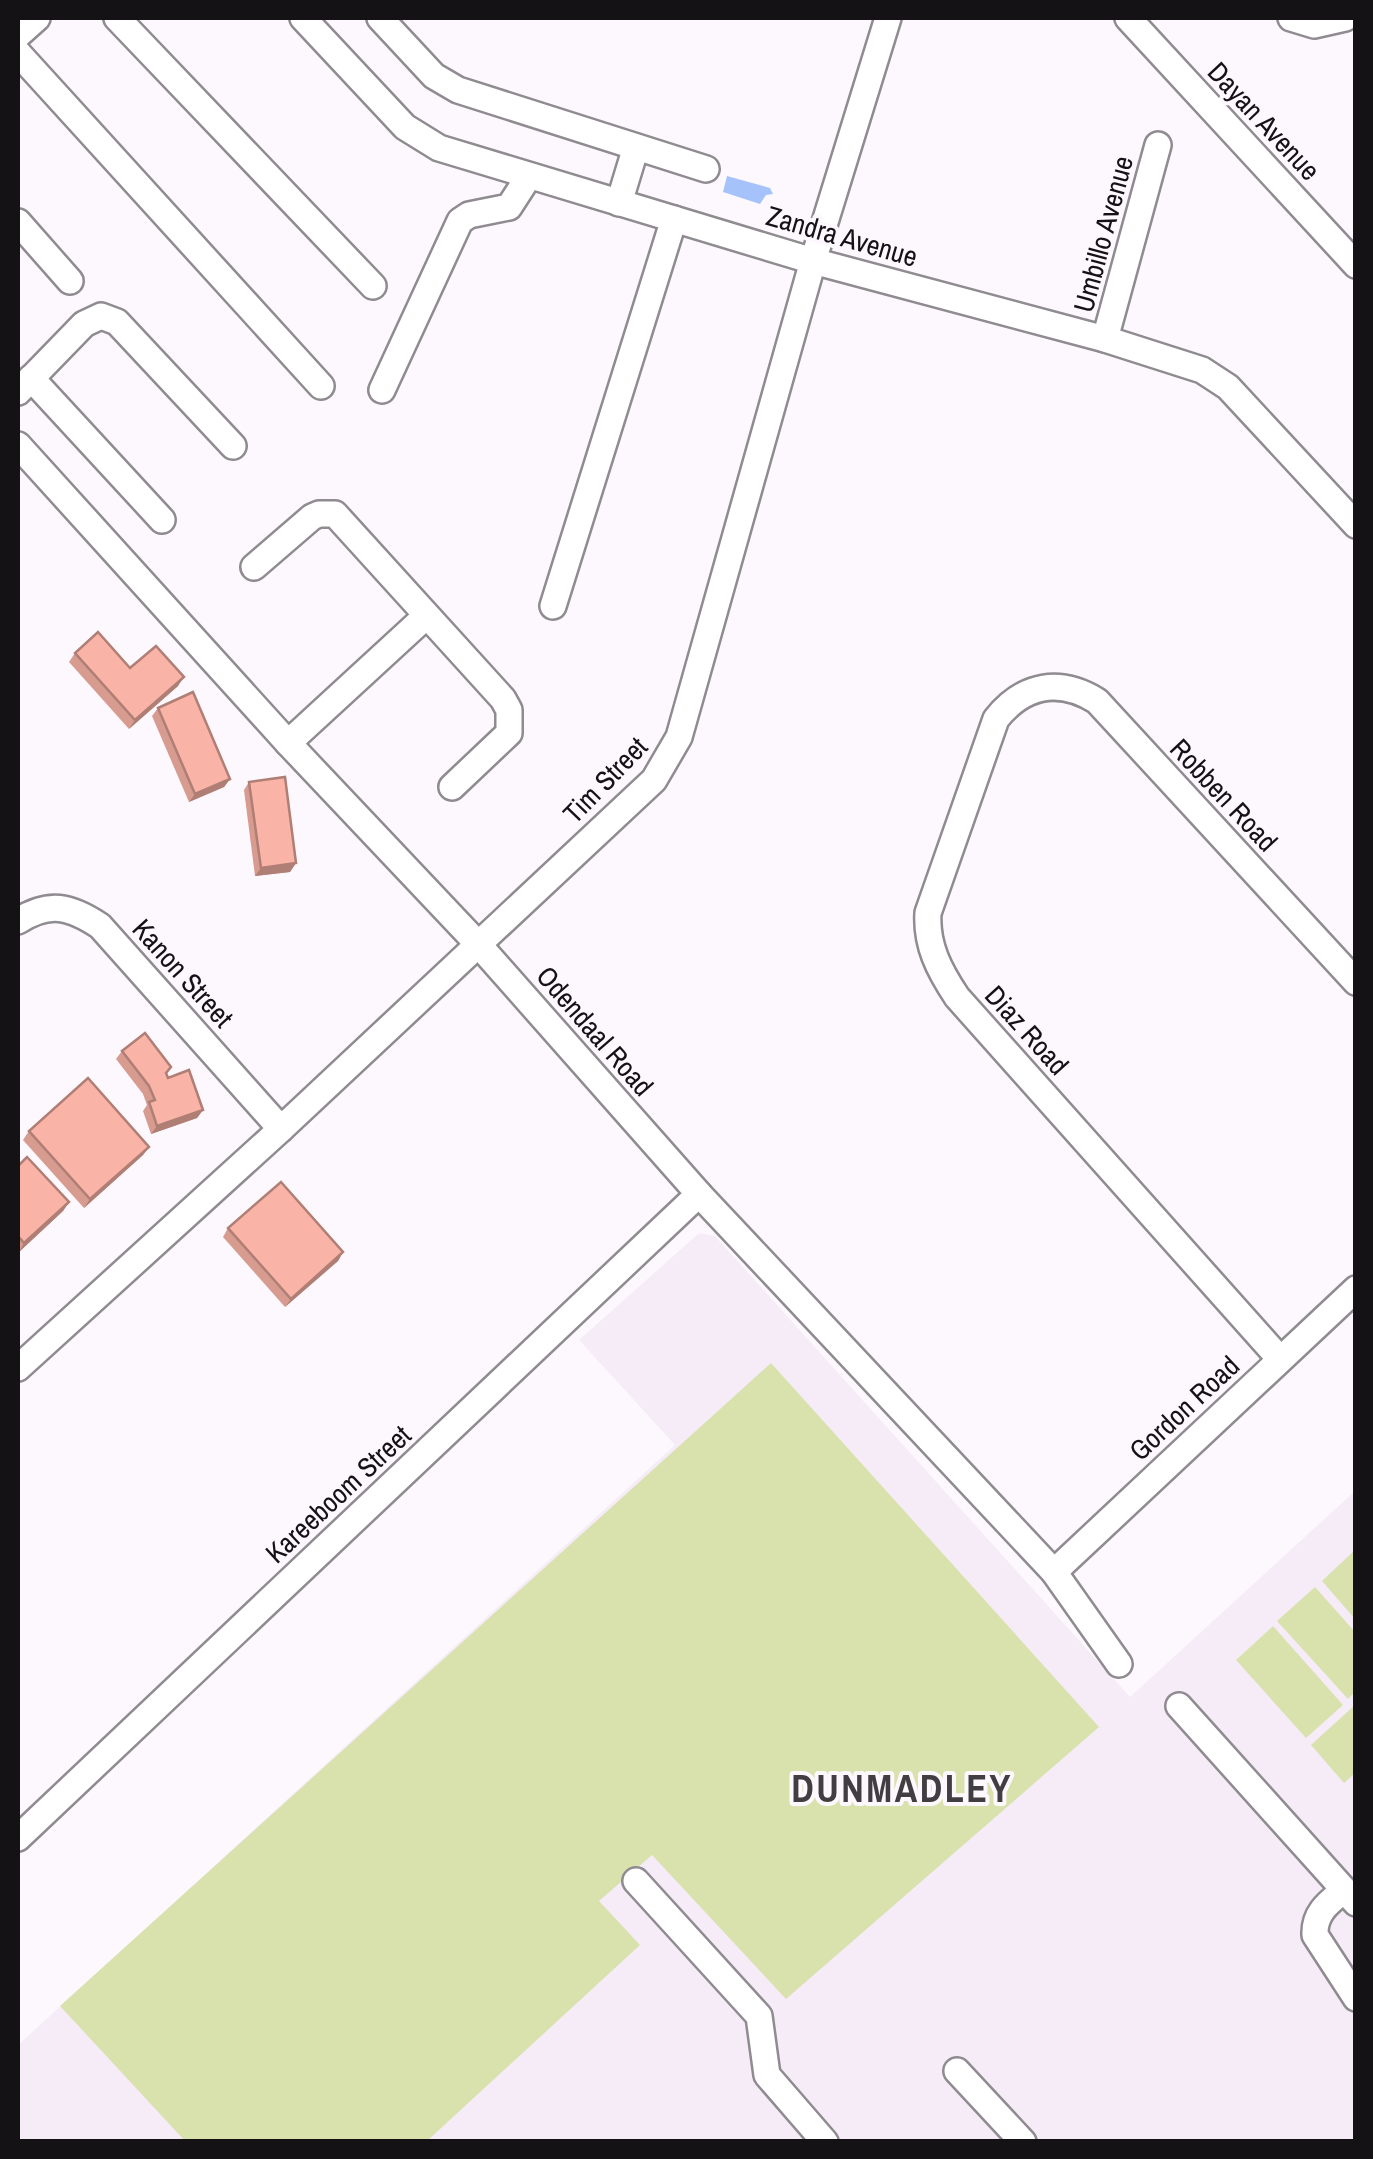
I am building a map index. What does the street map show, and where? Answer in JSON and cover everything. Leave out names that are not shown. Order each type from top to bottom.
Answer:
[{"type":"street","points":[[18,35],[37,18]]},
{"type":"street","points":[[117,18],[373,286]]},
{"type":"street","name":"Zandra Avenue","points":[[303,18],[405,127],[422,140],[466,158],[1202,370],[1228,387],[1356,525]]},
{"type":"street","points":[[380,18],[434,76],[458,90],[706,169]]},
{"type":"street","name":"Tim Street","points":[[18,1368],[654,780],[671,755],[812,260],[888,18]]},
{"type":"street","name":"Dayan Avenue","points":[[1128,18],[1356,265]]},
{"type":"street","points":[[1290,18],[1314,25],[1345,18]]},
{"type":"street","points":[[18,53],[321,386]]},
{"type":"street","name":"Umbillo Avenue","points":[[1105,339],[1158,146]]},
{"type":"street","points":[[619,203],[636,147]]},
{"type":"street","points":[[382,390],[460,221],[469,215],[509,206],[529,176]]},
{"type":"street","points":[[552,606],[674,219]]},
{"type":"street","points":[[18,222],[70,281]]},
{"type":"street","points":[[162,520],[24,385],[84,324],[101,316],[109,318],[233,446]]},
{"type":"street","name":"Odendaal Road","points":[[18,445],[288,744],[478,944],[699,1194],[1054,1572],[1119,1664]]},
{"type":"street","points":[[254,567],[312,518],[335,514],[503,700],[509,710],[509,733],[452,787]]},
{"type":"street","points":[[288,744],[425,616]]},
{"type":"street","name":"Robben Road","points":[[1030,691],[1078,689],[1097,701],[1356,982]]},
{"type":"street","name":"Diaz Road","points":[[1030,691],[1006,706],[996,719],[928,913],[927,930],[936,960],[956,997],[1280,1359]]},
{"type":"street","name":"Kanon Street","points":[[18,920],[34,910],[54,906],[76,910],[100,926],[281,1128]]},
{"type":"street","name":"Kareeboom Street","points":[[18,1838],[699,1194]]},
{"type":"street","name":"Gordon Road","points":[[1054,1572],[1356,1289]]},
{"type":"street","points":[[1179,1706],[1350,1897],[1320,1912],[1314,1922],[1315,1935],[1356,1998]]},
{"type":"street","points":[[636,1880],[760,2016],[767,2074],[825,2142]]},
{"type":"street","points":[[957,2071],[1023,2142]]},
{"type":"shaded area","points":[[699,1233],[715,1236],[1130,1697],[1355,1491],[1355,2141],[18,2142],[18,2045],[675,1445],[579,1340]]},
{"type":"green space","points":[[771,1363],[1099,1727],[786,1999],[652,1855],[599,1901],[640,1945],[427,2141],[185,2141],[60,2006]]},
{"type":"green space","points":[[1355,1550],[1355,1619],[1322,1581]]},
{"type":"green space","points":[[1315,1587],[1355,1632],[1355,1692],[1348,1699],[1277,1621]]},
{"type":"green space","points":[[1273,1626],[1343,1705],[1306,1738],[1236,1660]]},
{"type":"green space","points":[[1355,1705],[1355,1773],[1344,1783],[1311,1745]]},
{"type":"water","points":[[727,176],[770,188],[773,194],[766,195],[760,204],[723,192]]},
{"type":"building","points":[[98,632],[130,668],[156,646],[184,677],[135,720],[75,653]]},
{"type":"building","points":[[193,692],[230,779],[195,794],[158,708]]},
{"type":"building","points":[[285,777],[296,863],[261,868],[249,782]]},
{"type":"building","points":[[145,1033],[171,1067],[166,1073],[168,1078],[189,1070],[203,1110],[157,1126],[149,1102],[155,1100],[149,1086],[122,1051]]},
{"type":"building","points":[[88,1078],[149,1147],[90,1199],[29,1131]]},
{"type":"building","points":[[27,1157],[69,1202],[24,1243],[18,1236],[18,1166]]},
{"type":"building","points":[[281,1182],[343,1252],[291,1299],[228,1228]]},
{"type":"district","name":"DUNMADLEY","points":[[902,1788]]}]
